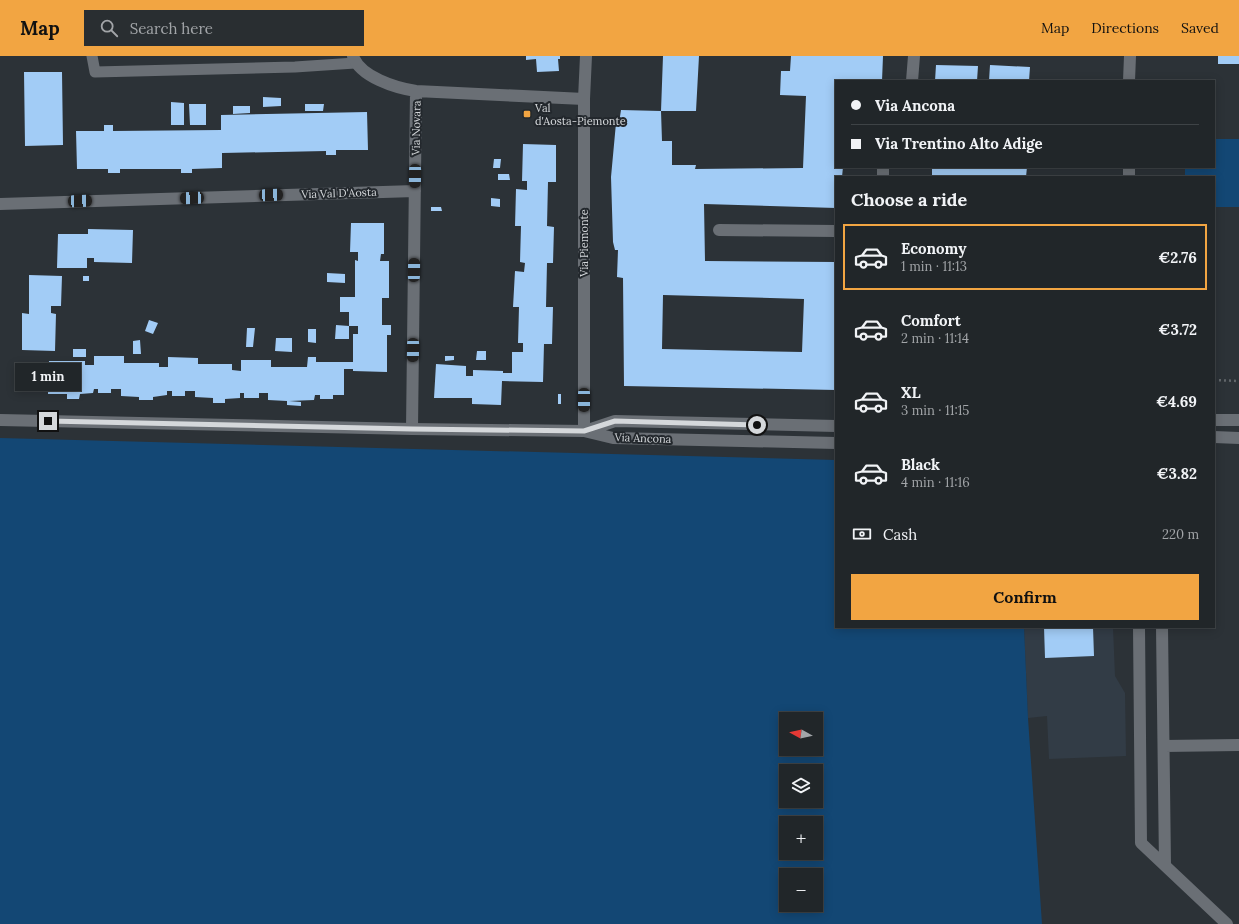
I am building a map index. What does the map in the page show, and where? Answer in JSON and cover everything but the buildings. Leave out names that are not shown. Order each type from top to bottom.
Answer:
[{"type":"street","name":"Via Piemonte","points":[[584,431],[584,99],[586,56]]},
{"type":"street","points":[[912,80],[914,56]]},
{"type":"street","points":[[1130,56],[1130,80]]},
{"type":"street","name":"Via Novara","points":[[354,59],[375,78],[397,88],[416,91],[584,99]]},
{"type":"street","name":"Via Novara","points":[[412,429],[416,91]]},
{"type":"street","name":"Via Val D'Aosta","points":[[0,204],[415,191]]},
{"type":"street","points":[[719,230],[835,231]]},
{"type":"street","points":[[0,420],[412,429],[584,431]]},
{"type":"street","points":[[1215,420],[1239,420]]},
{"type":"street","name":"Via Ancona","points":[[584,431],[615,421],[835,426]]},
{"type":"street","name":"Via Ancona","points":[[584,431],[613,438],[835,443]]},
{"type":"street","points":[[1215,437],[1239,438]]},
{"type":"street","points":[[1139,628],[1141,843],[1227,924]]},
{"type":"street","points":[[1162,628],[1165,865]]},
{"type":"street","points":[[1164,746],[1239,744]]},
{"type":"lane","points":[[92,56],[95,72],[295,67],[354,59]]},
{"type":"path","points":[[1215,380],[1239,381]]},
{"type":"shaded area","points":[[1215,139],[1239,139],[1239,207],[1215,207],[1215,176],[1185,176],[1185,168],[1215,168]]},
{"type":"shaded area","points":[[0,438],[835,460],[835,628],[1024,628],[1028,718],[1042,924],[0,924]]},
{"type":"shaded area","points":[[1024,628],[1113,628],[1115,676],[1125,693],[1126,756],[1049,759],[1047,716],[1028,718]]},
{"type":"place","name":"Val d'Aosta-Piemonte","points":[[527,114]]},
{"type":"route","points":[[48,421],[412,429],[584,431],[615,421],[757,425]]}]
